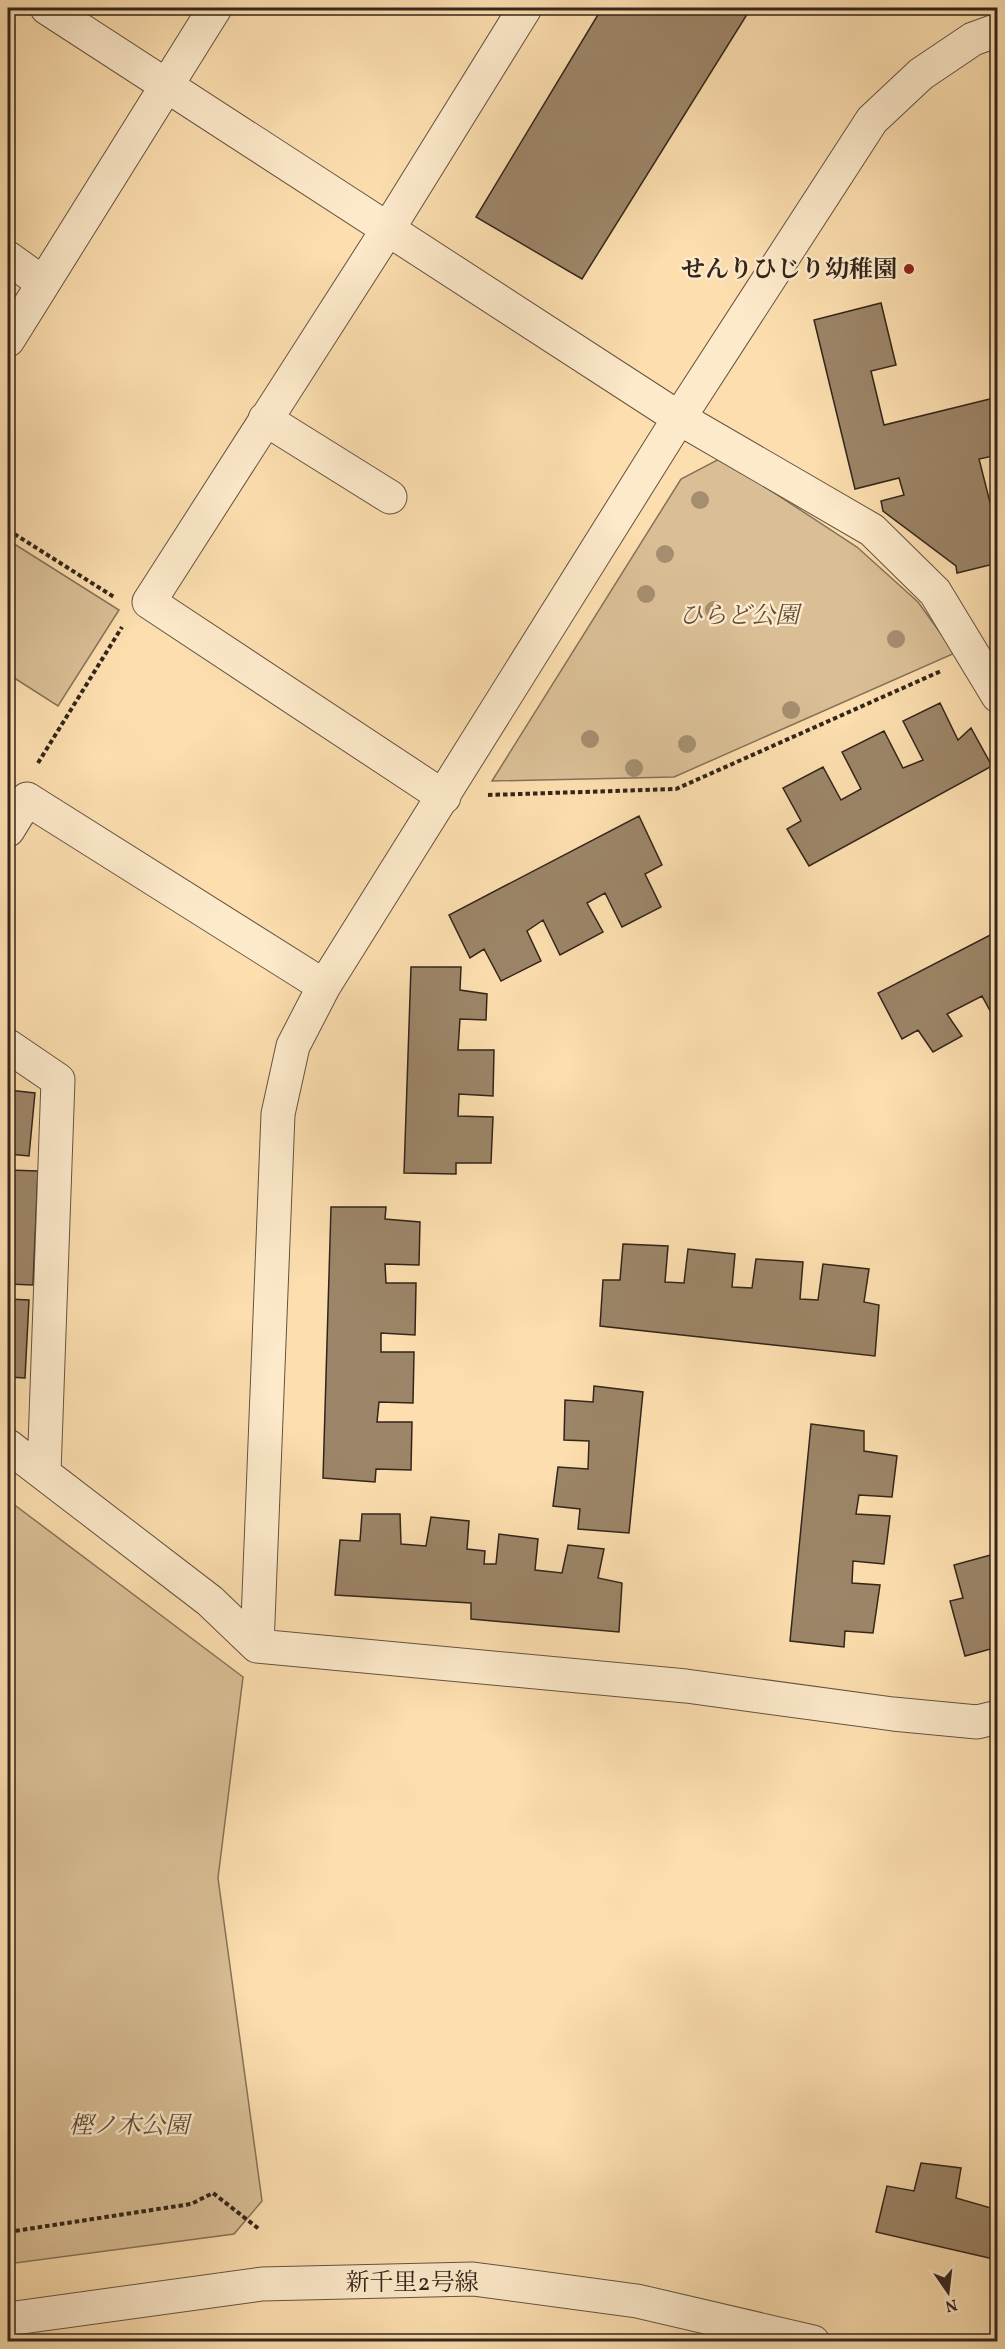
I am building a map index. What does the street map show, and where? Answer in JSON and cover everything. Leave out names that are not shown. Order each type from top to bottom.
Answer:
[{"type":"street","points":[[47,8],[679,418],[872,530],[935,592],[998,696]]},
{"type":"street","points":[[8,340],[215,8]]},
{"type":"street","points":[[444,797],[141,605],[388,229],[525,8]]},
{"type":"street","points":[[257,1646],[278,1114],[293,1046],[324,986],[679,418],[872,120],[921,74],[973,39],[998,30]]},
{"type":"street","points":[[8,258],[43,283]]},
{"type":"street","points":[[265,419],[390,497]]},
{"type":"street","points":[[8,830],[27,799],[324,986]]},
{"type":"street","points":[[8,1046],[58,1080],[44,1473]]},
{"type":"street","points":[[8,1446],[210,1601],[257,1646],[686,1686],[953,1720],[977,1722],[998,1717]]},
{"type":"street","name":"新千里2号線","points":[[8,2319],[262,2284],[473,2280],[637,2301],[813,2342]]},
{"type":"path","points":[[8,530],[141,605],[38,763],[27,799]]},
{"type":"path","points":[[444,797],[676,789],[975,656]]},
{"type":"path","points":[[8,2232],[190,2204],[213,2193],[259,2229]]},
{"type":"green space","name":"ひらど公園","points":[[721,458],[857,547],[918,602],[955,653],[674,777],[492,781],[681,479]]},
{"type":"green space","points":[[8,540],[119,610],[58,706],[8,674]]},
{"type":"green space","name":"樫ノ木公園","points":[[8,1500],[243,1677],[218,1878],[262,2201],[234,2234],[8,2264]]},
{"type":"building","points":[[602,8],[751,8],[582,279],[476,217]]},
{"type":"building","points":[[881,303],[896,365],[871,371],[884,425],[998,397],[998,455],[979,459],[998,534],[998,563],[957,573],[956,566],[883,511],[881,501],[904,495],[899,478],[855,489],[814,320]]},
{"type":"building","points":[[940,703],[958,740],[971,728],[992,766],[809,866],[787,829],[801,821],[783,788],[823,767],[841,800],[861,789],[842,752],[884,731],[903,768],[923,760],[903,721]]},
{"type":"building","points":[[639,816],[662,865],[645,874],[661,907],[622,927],[605,893],[587,903],[603,932],[560,955],[543,920],[527,931],[541,961],[501,981],[484,949],[470,958],[449,915]]},
{"type":"building","points":[[998,931],[998,1015],[994,1018],[982,996],[947,1014],[962,1036],[933,1052],[918,1030],[902,1039],[878,993]]},
{"type":"building","points":[[411,967],[461,967],[460,990],[487,994],[486,1020],[460,1019],[458,1050],[494,1050],[493,1096],[459,1094],[458,1116],[493,1117],[491,1163],[456,1163],[456,1174],[404,1173]]},
{"type":"building","points":[[8,1090],[35,1093],[29,1156],[8,1154]]},
{"type":"building","points":[[8,1170],[38,1171],[33,1285],[8,1284]]},
{"type":"building","points":[[331,1207],[386,1207],[385,1219],[420,1222],[419,1265],[385,1264],[386,1283],[416,1283],[415,1335],[381,1333],[381,1352],[414,1352],[413,1403],[379,1402],[377,1422],[412,1422],[411,1470],[376,1469],[375,1482],[323,1478]]},
{"type":"building","points":[[623,1244],[668,1246],[665,1282],[684,1283],[688,1249],[735,1254],[732,1287],[752,1288],[756,1259],[803,1262],[800,1299],[818,1300],[823,1264],[869,1269],[864,1302],[879,1305],[875,1356],[600,1326],[603,1280],[620,1280]]},
{"type":"building","points":[[8,1299],[29,1300],[25,1378],[8,1377]]},
{"type":"building","points":[[594,1386],[643,1392],[629,1533],[578,1529],[580,1509],[553,1506],[558,1467],[588,1469],[589,1441],[564,1440],[565,1400],[593,1402]]},
{"type":"building","points":[[811,1424],[864,1431],[864,1451],[897,1456],[892,1497],[859,1495],[856,1514],[890,1516],[884,1564],[853,1561],[852,1583],[880,1585],[873,1633],[845,1631],[844,1647],[790,1641]]},
{"type":"building","points":[[362,1514],[400,1514],[401,1544],[426,1546],[431,1517],[469,1521],[467,1549],[485,1551],[484,1564],[496,1564],[499,1534],[538,1539],[535,1570],[562,1573],[568,1545],[604,1549],[598,1578],[622,1583],[619,1632],[471,1619],[471,1603],[335,1595],[340,1540],[360,1541]]},
{"type":"building","points":[[998,1553],[998,1647],[965,1656],[950,1601],[963,1598],[954,1565]]},
{"type":"building","points":[[921,2163],[961,2168],[956,2198],[998,2210],[998,2260],[876,2232],[887,2186],[914,2191]]},
{"type":"place","name":"せんりひじり幼稚園","points":[[909,269]]}]
